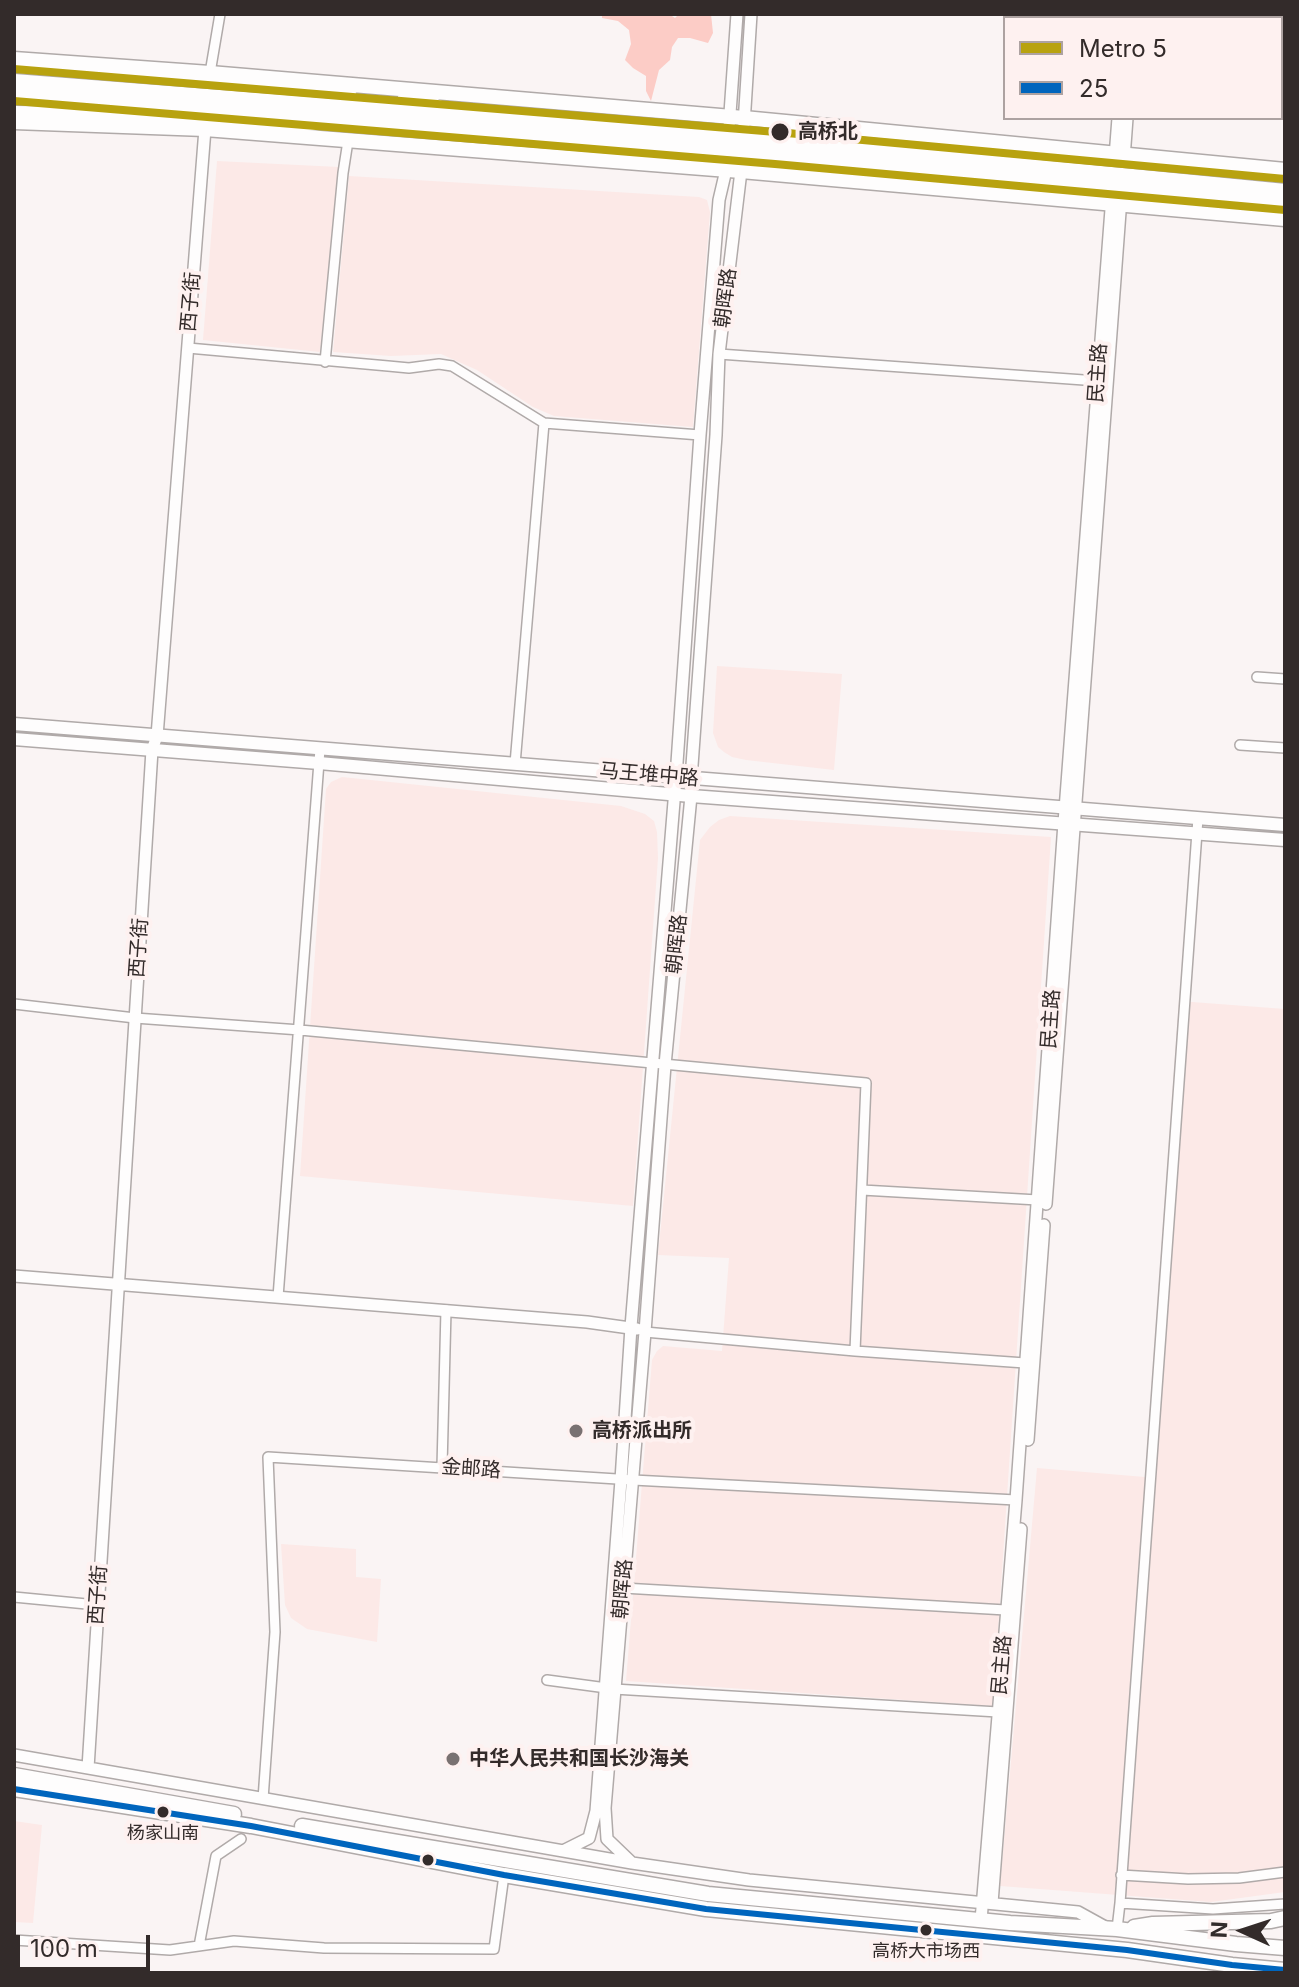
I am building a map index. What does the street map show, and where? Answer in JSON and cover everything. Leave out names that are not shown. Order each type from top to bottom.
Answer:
[{"type":"main road","points":[[14,59],[737,118],[1285,170]]},
{"type":"main road","points":[[14,71],[415,98],[462,116]]},
{"type":"main road","points":[[14,81],[749,139],[1285,191]]},
{"type":"main road","points":[[14,95],[733,150],[1285,203]]},
{"type":"main road","points":[[14,113],[97,114],[265,126],[348,121]]},
{"type":"main road","points":[[14,122],[205,129],[1285,219]]},
{"type":"main road","name":"马王堆中路","points":[[14,724],[1285,825]]},
{"type":"main road","name":"马王堆中路","points":[[14,739],[691,796],[1285,840]]},
{"type":"main road","points":[[14,1775],[708,1894],[981,1920],[1112,1928],[1151,1929],[1285,1918]]},
{"type":"main road","points":[[14,1789],[251,1826],[504,1875],[706,1909],[1127,1950],[1285,1970]]},
{"type":"main road","points":[[1151,1929],[1285,1948]]},
{"type":"street","points":[[210,73],[220,14]]},
{"type":"street","name":"朝晖路","points":[[632,1863],[607,1839],[605,1808],[609,1688],[623,1588],[631,1327],[691,796],[719,354],[734,171],[737,14]]},
{"type":"street","name":"朝晖路","points":[[737,118],[751,14]]},
{"type":"street","name":"民主路","points":[[1118,120],[1120,154]]},
{"type":"street","name":"民主路","points":[[1070,808],[1120,154],[1127,120]]},
{"type":"street","name":"西子街","points":[[88,1768],[152,750],[157,736],[205,129]]},
{"type":"street","points":[[325,362],[348,141]]},
{"type":"street","name":"朝晖路","points":[[563,1851],[589,1838],[596,1811],[609,1688],[627,1480],[645,1332],[674,794],[719,200],[734,171]]},
{"type":"street","name":"民主路","points":[[981,1920],[987,1902],[1069,823],[1098,381],[1116,204]]},
{"type":"street","points":[[188,348],[409,368],[439,364],[452,366],[544,423],[700,435]]},
{"type":"street","points":[[719,354],[1098,381]]},
{"type":"street","points":[[515,764],[544,423]]},
{"type":"street","points":[[1257,677],[1285,679]]},
{"type":"street","points":[[1240,745],[1285,748]]},
{"type":"street","points":[[278,1297],[320,749]]},
{"type":"street","points":[[14,1755],[632,1863],[749,1880],[1078,1912],[1112,1928],[1120,1903],[1198,818]]},
{"type":"street","name":"民主路","points":[[987,1902],[998,1712],[1069,823]]},
{"type":"street","points":[[14,1004],[135,1018],[300,1030],[866,1083],[855,1351]]},
{"type":"street","points":[[862,1190],[1038,1200]]},
{"type":"street","points":[[14,1276],[587,1322],[631,1327],[645,1332],[1025,1363]]},
{"type":"street","points":[[442,1467],[446,1310]]},
{"type":"street","name":"金邮路","points":[[263,1799],[275,1632],[268,1457],[1016,1500]]},
{"type":"street","points":[[623,1588],[1006,1610]]},
{"type":"street","points":[[14,1597],[97,1605]]},
{"type":"street","points":[[547,1680],[609,1688],[998,1712]]},
{"type":"street","points":[[199,1946],[216,1856],[241,1839]]},
{"type":"street","points":[[1121,1875],[1188,1879],[1239,1878],[1285,1872]]},
{"type":"street","points":[[14,1940],[170,1950],[234,1941],[324,1948],[494,1949],[504,1875]]},
{"type":"street","points":[[1120,1903],[1213,1909],[1285,1904]]},
{"type":"shaded area","points":[[602,14],[669,14],[675,18],[679,14],[711,14],[713,33],[708,43],[678,38],[672,47],[670,60],[659,70],[651,101],[646,91],[646,76],[625,60],[631,44],[629,30],[618,21],[602,18]]},
{"type":"shaded area","points":[[217,161],[339,167],[320,352],[203,340]]},
{"type":"shaded area","points":[[349,176],[699,197],[707,200],[710,212],[693,427],[554,416],[533,407],[477,370],[441,354],[391,356],[333,352]]},
{"type":"shaded area","points":[[717,666],[842,674],[834,770],[746,760],[732,757],[718,747],[713,733]]},
{"type":"shaded area","points":[[342,777],[621,806],[645,814],[654,821],[658,858],[633,1206],[300,1176],[326,789],[331,782]]},
{"type":"shaded area","points":[[730,816],[1051,837],[993,1706],[626,1681],[652,1360],[663,1346],[722,1351],[729,1258],[658,1255],[700,840],[710,827]]},
{"type":"shaded area","points":[[1179,1001],[1285,1009],[1285,1892],[1211,1902],[1000,1886],[1037,1468],[1145,1477]]},
{"type":"shaded area","points":[[281,1544],[356,1549],[356,1577],[381,1579],[377,1642],[307,1629],[291,1618],[285,1605]]},
{"type":"shaded area","points":[[14,1821],[42,1825],[33,1923],[14,1922]]},
{"type":"metro line","name":"5","points":[[14,69],[776,132],[1285,179]]},
{"type":"metro line","name":"5","points":[[14,101],[1285,210]]},
{"type":"transit line","name":"25","points":[[14,1789],[251,1826],[504,1875],[706,1909],[1127,1950],[1285,1970]]},
{"type":"place","name":"高桥北","points":[[780,132]]},
{"type":"place","name":"高桥派出所","points":[[576,1431]]},
{"type":"place","name":"中华人民共和国长沙海关","points":[[453,1759]]},
{"type":"place","name":"杨家山南","points":[[163,1812]]},
{"type":"place","name":"高桥大市场西","points":[[926,1930]]}]
